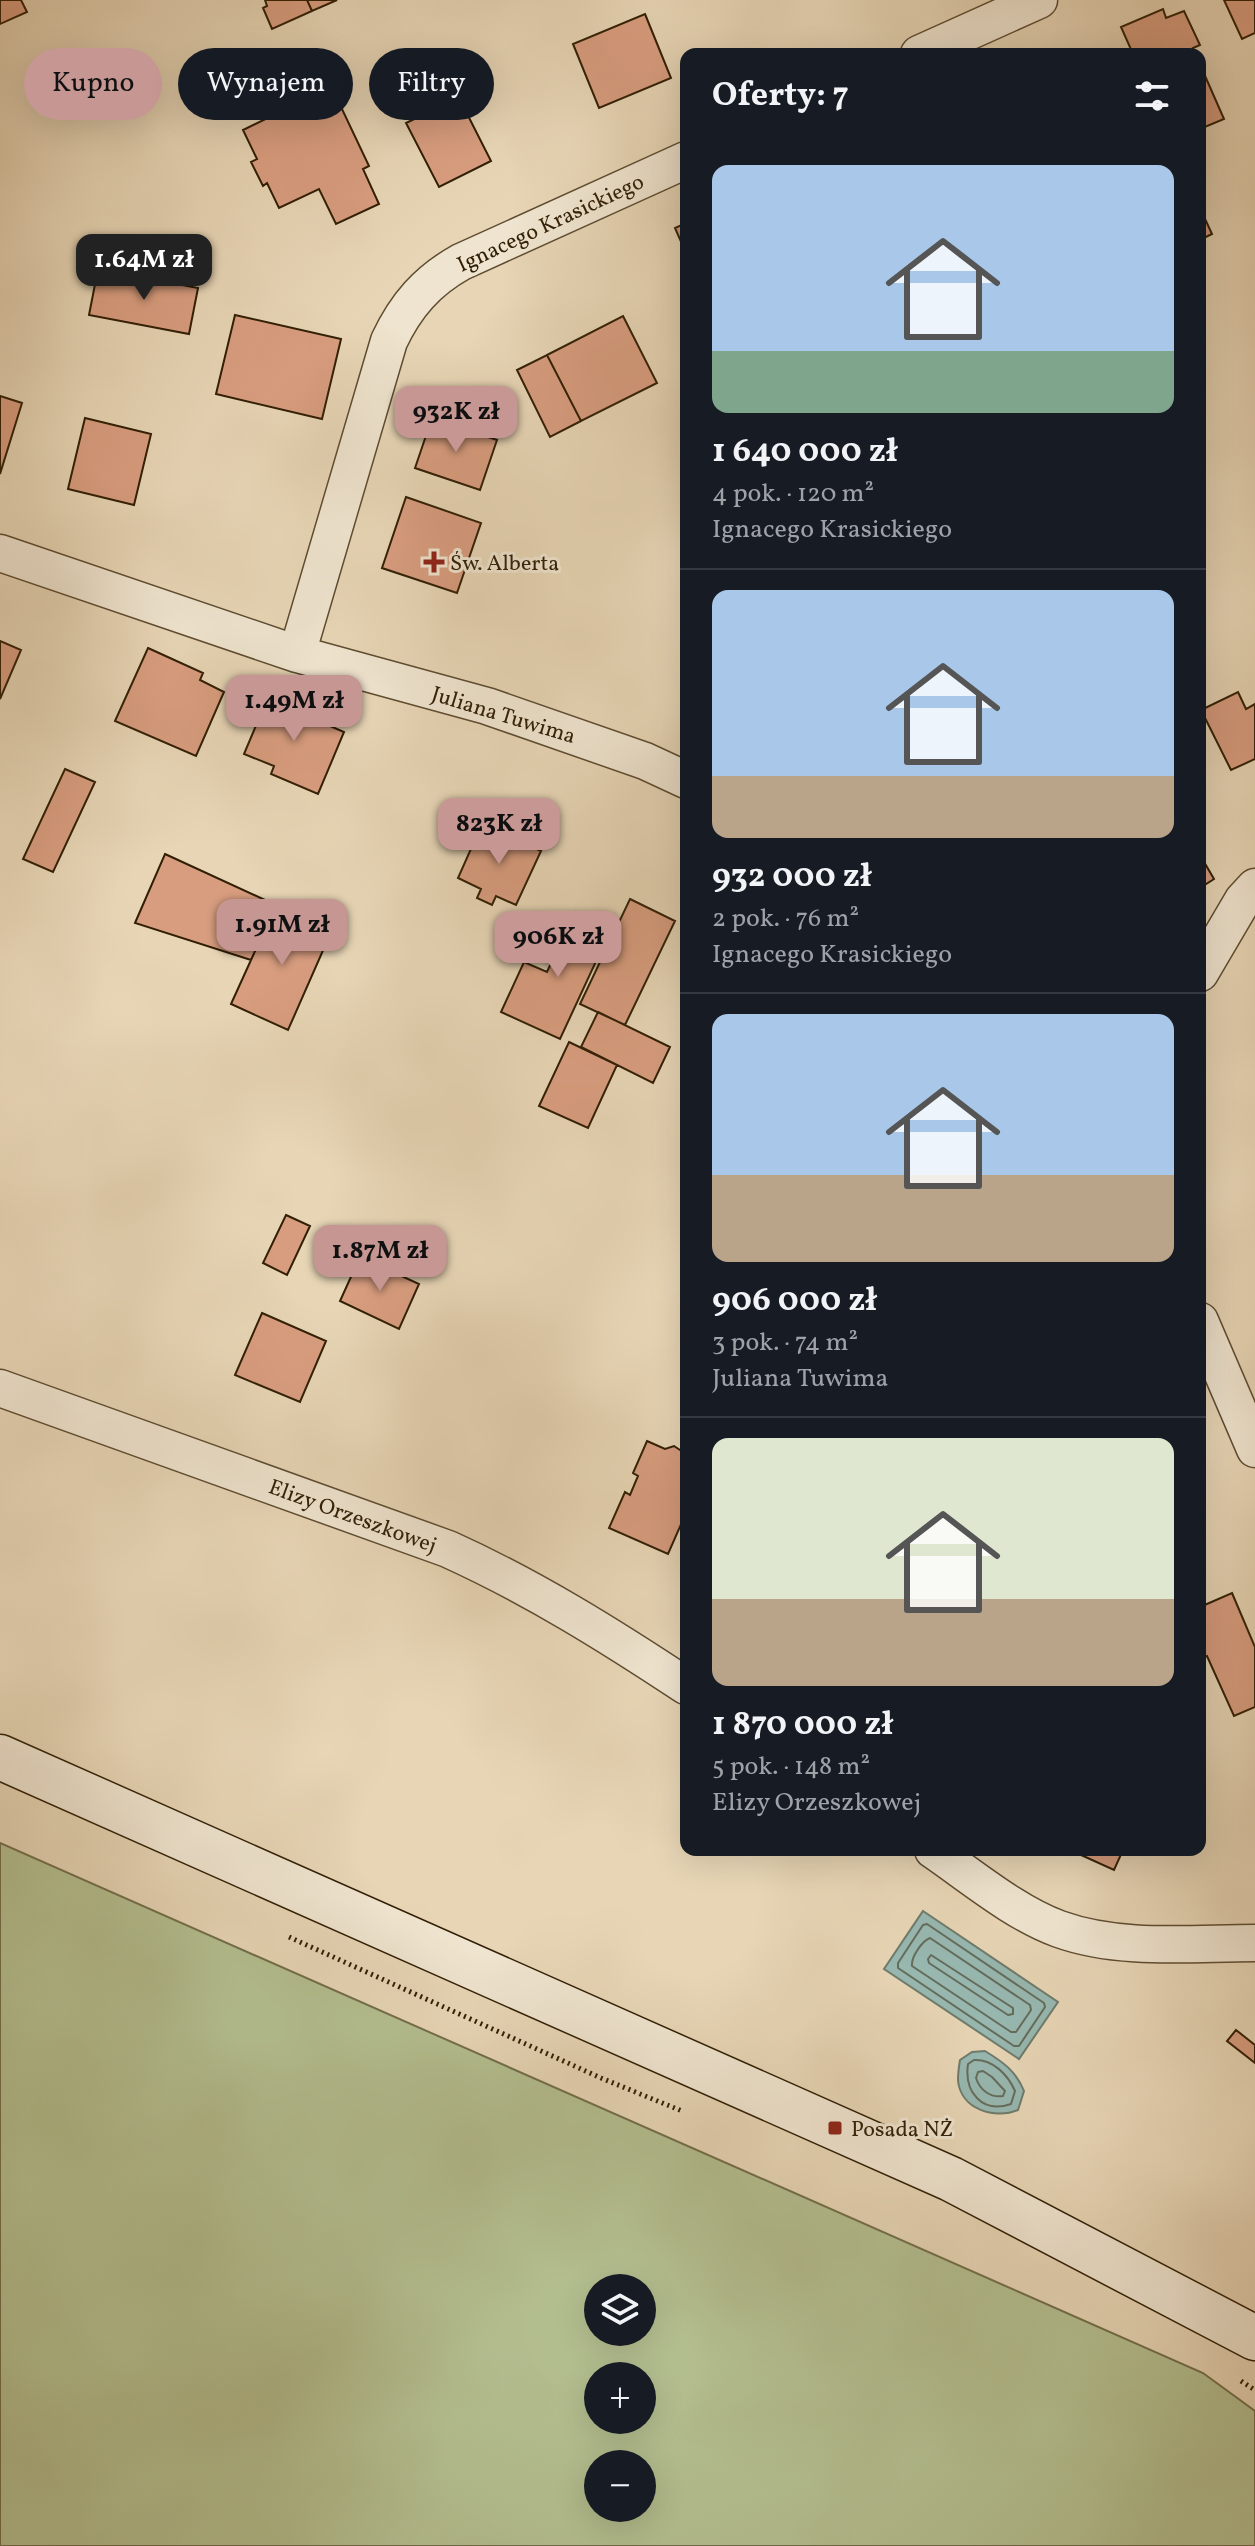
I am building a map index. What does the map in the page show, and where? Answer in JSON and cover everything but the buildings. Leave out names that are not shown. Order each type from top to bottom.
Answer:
[{"type":"main road","points":[[0,1757],[951,2179],[1255,2338]]},
{"type":"street","points":[[932,48],[1039,0]]},
{"type":"street","name":"Ignacego Krasickiego","points":[[297,654],[389,341],[408,305],[431,281],[461,262],[680,163]]},
{"type":"street","name":"Juliana Tuwima","points":[[0,553],[297,654],[487,706],[645,761],[680,777]]},
{"type":"street","points":[[1206,963],[1243,900],[1255,887]]},
{"type":"street","points":[[1206,1335],[1255,1449]]},
{"type":"street","name":"Elizy Orzeszkowej","points":[[0,1388],[448,1549],[560,1606],[680,1682]]},
{"type":"street","points":[[942,1856],[1024,1911],[1080,1935],[1115,1942],[1255,1943]]},
{"type":"path","points":[[286,1936],[601,2078],[689,2114]]},
{"type":"path","points":[[1232,2375],[1255,2390]]},
{"type":"green space","points":[[0,1843],[1203,2373],[1255,2411],[1255,2546],[0,2546]]},
{"type":"water","points":[[923,1911],[1058,2002],[1019,2059],[884,1969]]},
{"type":"water","points":[[985,2051],[1008,2068],[1021,2084],[1024,2091],[1018,2110],[999,2114],[980,2110],[960,2090],[960,2060],[972,2052]]},
{"type":"place","name":"Św. Alberta","points":[[434,562]]},
{"type":"place","name":"Posada NŻ","points":[[835,2128]]}]
